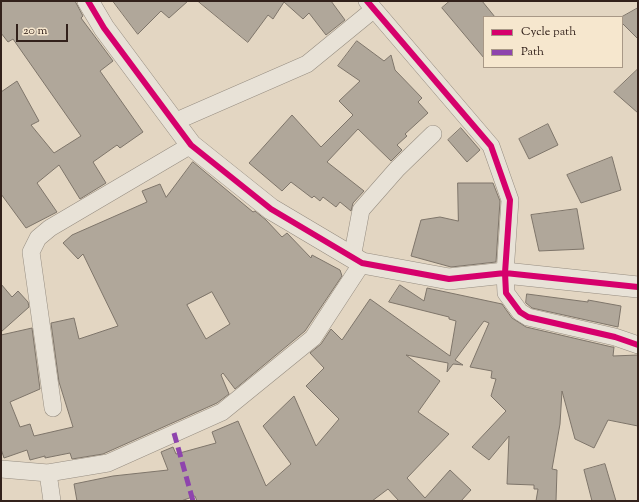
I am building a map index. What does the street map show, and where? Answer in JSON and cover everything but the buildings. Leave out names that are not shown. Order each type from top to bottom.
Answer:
[{"type":"street","points":[[88,1],[104,28],[191,145],[271,209],[357,261],[449,279],[505,273],[638,287]]},
{"type":"street","points":[[174,122],[307,64],[370,5],[491,146],[510,200],[505,273],[506,293],[508,298],[520,312],[528,317],[615,337],[638,345]]},
{"type":"street","points":[[1,469],[48,473],[108,463],[222,412],[313,338],[357,261],[361,210],[397,169],[433,134]]},
{"type":"street","points":[[53,408],[32,252],[38,238],[50,228],[191,145]]},
{"type":"street","points":[[48,473],[52,501]]},
{"type":"marked path","points":[[174,433],[193,501]]},
{"type":"cycle path","points":[[88,1],[104,28],[191,145],[271,209],[362,263],[449,279],[505,273],[638,287]]},
{"type":"cycle path","points":[[367,1],[491,146],[510,200],[505,273],[506,293],[520,312],[528,317],[615,337],[638,345]]}]
